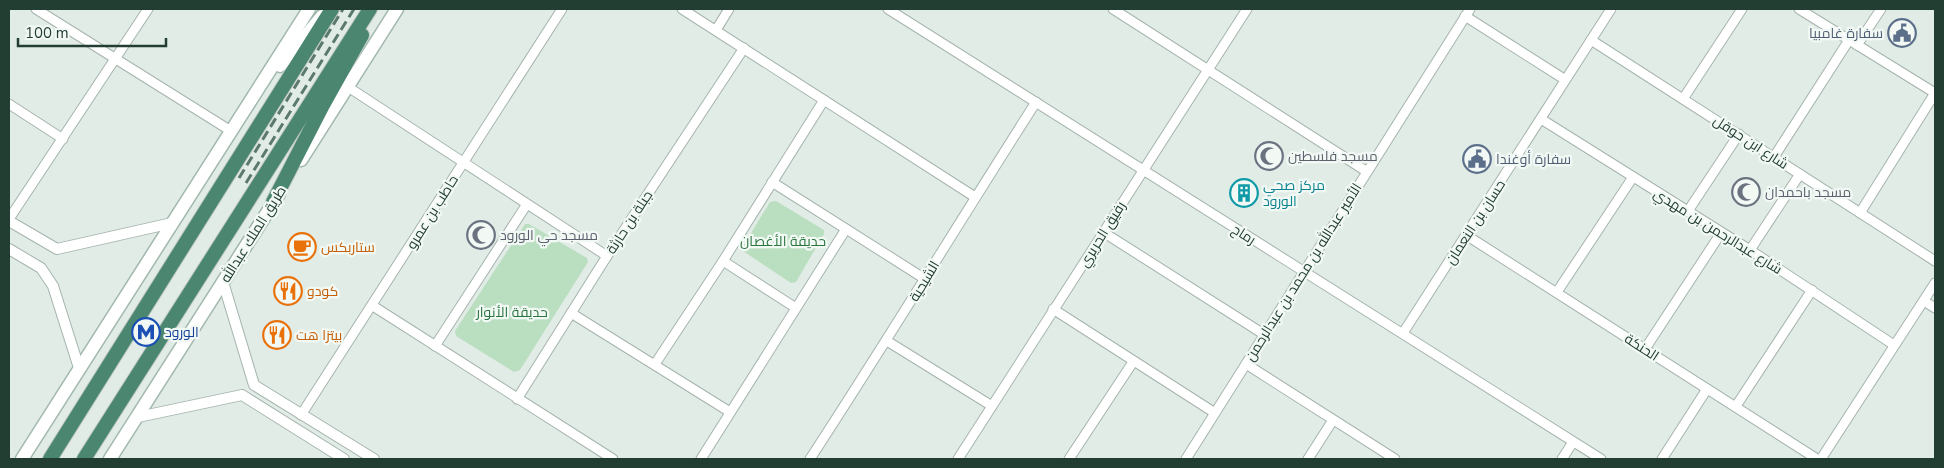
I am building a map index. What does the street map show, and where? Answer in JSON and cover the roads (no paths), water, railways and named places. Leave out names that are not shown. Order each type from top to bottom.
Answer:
[{"type":"highway","points":[[50,459],[330,9]]},
{"type":"highway","points":[[273,202],[323,105],[360,42],[371,9]]},
{"type":"highway","name":"طريق الملك عبدالله","points":[[84,459],[371,9]]},
{"type":"main road","points":[[22,459],[309,9]]},
{"type":"main road","points":[[247,106],[330,9]]},
{"type":"main road","name":"طريق الملك عبدالله","points":[[115,457],[138,416],[397,9]]},
{"type":"street","points":[[36,9],[231,131]]},
{"type":"street","points":[[148,9],[9,220],[57,249],[172,223]]},
{"type":"street","name":"حاطب بن عمرو","points":[[301,415],[373,306],[562,9]]},
{"type":"street","points":[[682,9],[975,197]]},
{"type":"street","points":[[716,30],[729,9]]},
{"type":"street","name":"رماح","points":[[888,9],[1601,459]]},
{"type":"street","points":[[1113,9],[1366,171]]},
{"type":"street","name":"رفيق الحريري","points":[[958,459],[1247,9]]},
{"type":"street","name":"حسان بن النعمان","points":[[1403,333],[1541,119],[1564,79],[1611,9]]},
{"type":"street","points":[[1683,99],[1742,9]]},
{"type":"street","points":[[1798,9],[1935,93],[1860,213]]},
{"type":"street","points":[[1774,157],[1853,42],[1881,9]]},
{"type":"street","points":[[1468,12],[1564,79]]},
{"type":"street","name":"الأمير عبدالله بن محمد بن عبدالرحمن","points":[[1186,459],[1468,12]]},
{"type":"street","name":"شارع ابن حوقل","points":[[1591,40],[1935,261]]},
{"type":"street","name":"جبلة بن حارثة","points":[[517,398],[607,256],[744,48]]},
{"type":"street","points":[[348,88],[607,256]]},
{"type":"street","points":[[655,364],[723,261],[824,100]]},
{"type":"street","name":"الشيحية","points":[[810,459],[887,341],[975,197],[1036,102]]},
{"type":"street","points":[[9,104],[63,139]]},
{"type":"street","name":"شارع عبدالرحمن بن مهدي","points":[[1541,119],[1750,250],[1894,345]]},
{"type":"street","points":[[1688,211],[1738,134]]},
{"type":"street","points":[[1750,250],[1800,174]]},
{"type":"street","points":[[1557,292],[1633,177]]},
{"type":"street","points":[[772,182],[925,279]]},
{"type":"street","points":[[435,346],[527,204]]},
{"type":"street","points":[[701,459],[846,228]]},
{"type":"street","points":[[1103,232],[1265,335]]},
{"type":"street","points":[[1645,349],[1721,233]]},
{"type":"street","name":"الحنكة","points":[[1466,235],[1817,459]]},
{"type":"street","points":[[9,249],[41,268],[53,286],[79,368]]},
{"type":"street","points":[[723,261],[796,308]]},
{"type":"street","points":[[223,282],[254,385],[374,459]]},
{"type":"street","points":[[1821,459],[1935,283]]},
{"type":"street","points":[[1736,406],[1812,290]]},
{"type":"street","points":[[1924,301],[1935,308]]},
{"type":"street","points":[[373,306],[613,459]]},
{"type":"street","points":[[1053,309],[1132,362],[1215,413]]},
{"type":"street","points":[[571,312],[730,412]]},
{"type":"street","points":[[887,341],[992,406]]},
{"type":"street","points":[[1069,459],[1132,362]]},
{"type":"street","points":[[1246,364],[1396,459]]},
{"type":"street","points":[[1662,459],[1707,389]]},
{"type":"street","points":[[138,416],[242,395],[344,459]]},
{"type":"street","points":[[1308,459],[1333,420]]},
{"type":"street","points":[[1562,459],[1574,442]]},
{"type":"railway","points":[[239,178],[343,9]]},
{"type":"railway","points":[[246,183],[354,9]]},
{"type":"place","name":"سفارة غامبيا","points":[[1902,33]]},
{"type":"place","name":"مسجد فلسطين","points":[[1269,156]]},
{"type":"place","name":"سفارة أوغندا","points":[[1477,159]]},
{"type":"place","name":"مسجد باحمدان","points":[[1746,192]]},
{"type":"place","name":"مركز صحي الورود","points":[[1244,193]]},
{"type":"place","name":"مسجد حي الورود","points":[[481,235]]},
{"type":"place","name":"ستاربكس","points":[[302,247]]},
{"type":"place","name":"كودو","points":[[288,291]]},
{"type":"place","name":"الورود","points":[[146,332]]},
{"type":"place","name":"بيتزا هت","points":[[277,335]]},
{"type":"park label","name":"حديقة الأغصان","points":[[783,241]]},
{"type":"park label","name":"حديقة الأنوار","points":[[512,312]]}]
